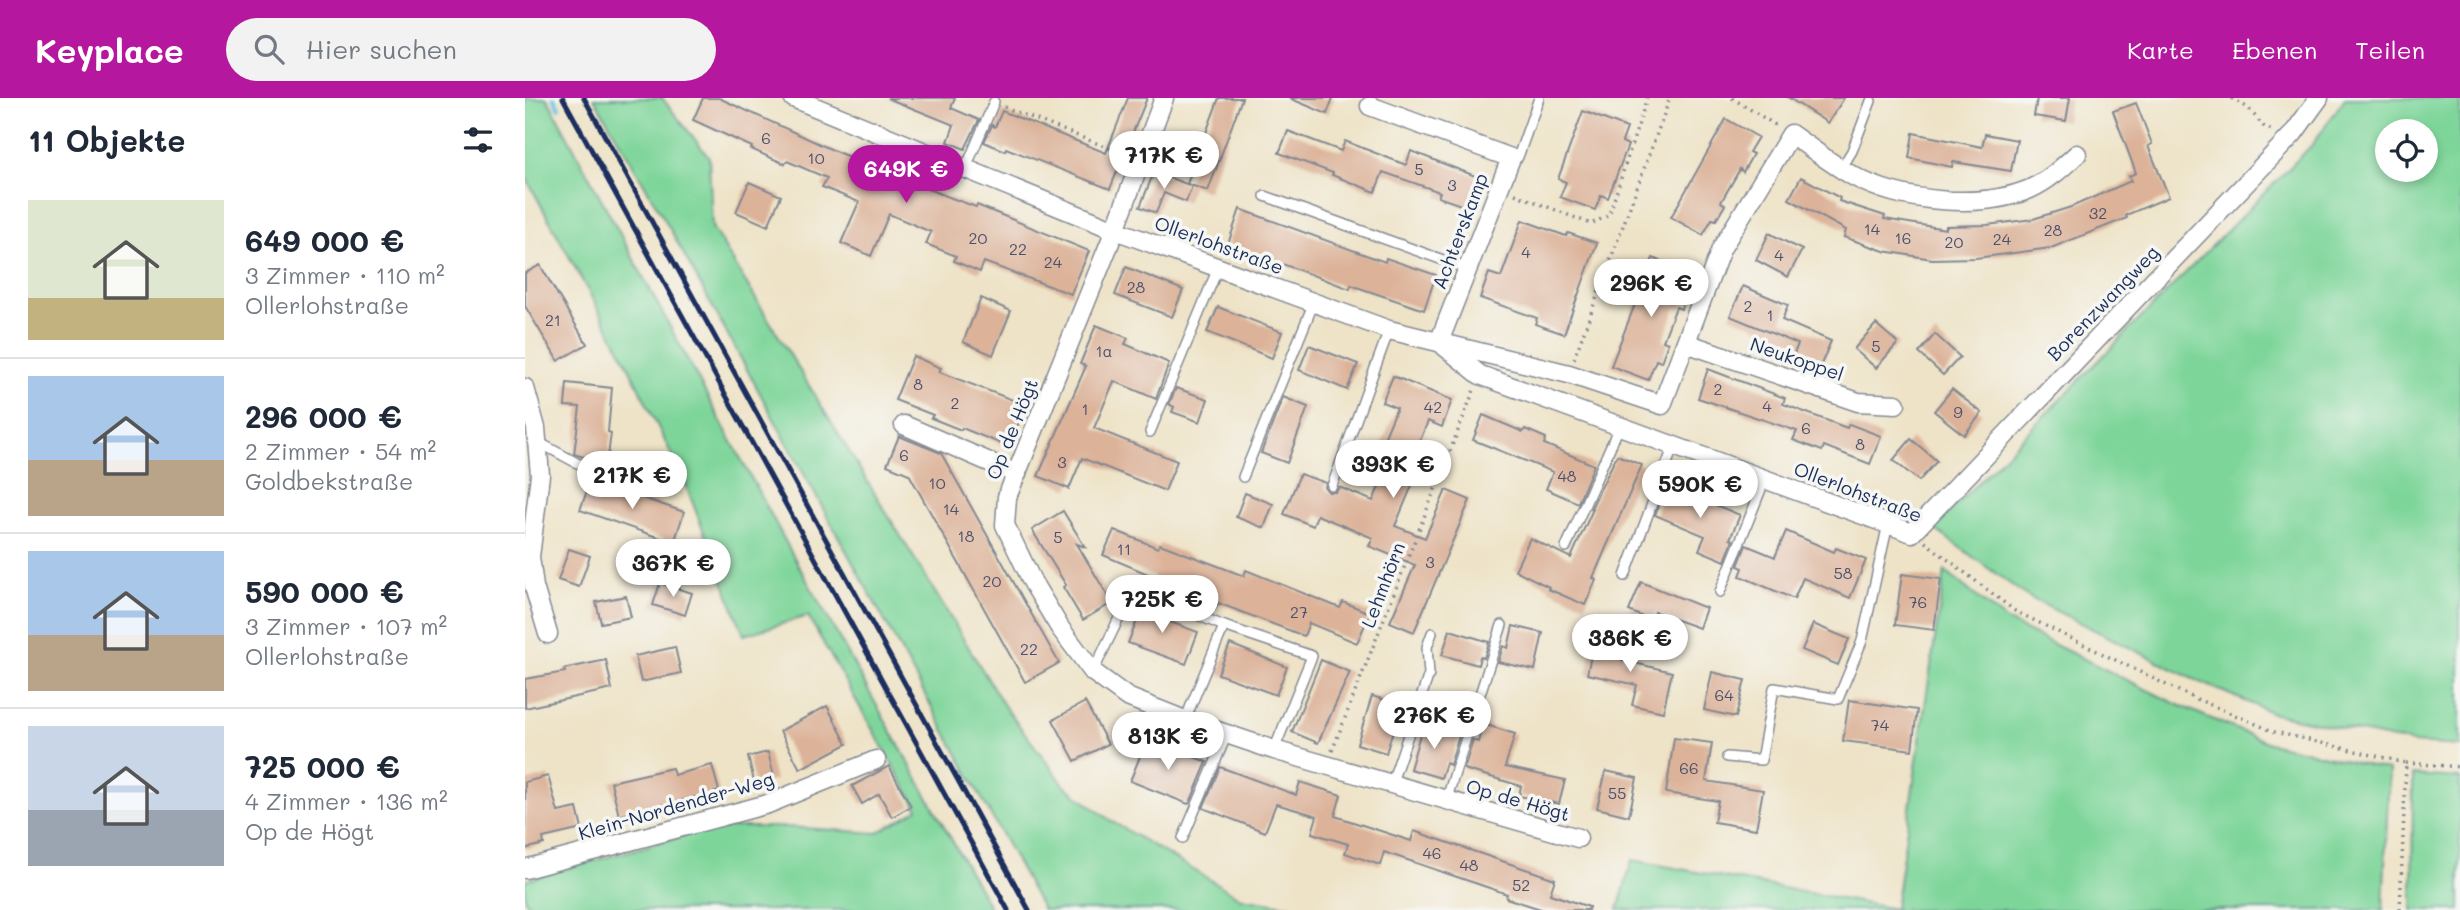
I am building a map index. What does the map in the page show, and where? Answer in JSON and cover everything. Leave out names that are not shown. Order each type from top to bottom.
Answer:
[{"type":"street","name":"Ollerlohstraße","points":[[793,98],[818,103],[965,170],[1115,230],[1389,330],[1569,374],[1663,405],[1686,343]]},
{"type":"street","name":"Op de Högt","points":[[1164,98],[1115,230],[1007,497],[1005,525],[1033,583],[1060,628],[1093,672],[1127,697],[1274,750],[1578,838]]},
{"type":"street","name":"Borenzwangweg","points":[[1912,533],[2293,134],[2319,98]]},
{"type":"street","name":"Achterskamp","points":[[1370,106],[1511,158],[1439,342]]},
{"type":"street","points":[[1686,343],[1721,249],[1791,134],[1854,177],[1896,193],[1930,199],[1987,200],[2030,189],[2055,174],[2077,154]]},
{"type":"street","name":"Ollerlohstraße","points":[[1439,342],[1480,375],[1912,533]]},
{"type":"street","name":"Neukoppel","points":[[1686,343],[1857,402],[1896,404]]},
{"type":"street","points":[[525,388],[530,399],[538,442],[540,475],[530,556],[534,587],[548,634]]},
{"type":"street","points":[[904,425],[1017,474]]},
{"type":"street","name":"Klein-Nordender-Weg","points":[[525,869],[768,804],[876,760]]},
{"type":"lane","points":[[1511,158],[1518,157],[1539,98]]},
{"type":"lane","points":[[965,170],[993,102]]},
{"type":"lane","points":[[1841,169],[1852,151],[1871,102]]},
{"type":"lane","points":[[1265,196],[1468,269]]},
{"type":"lane","points":[[1150,432],[1218,268]]},
{"type":"lane","points":[[1243,477],[1314,302]]},
{"type":"lane","points":[[1332,486],[1389,330]]},
{"type":"lane","points":[[1566,547],[1620,425]]},
{"type":"lane","points":[[538,442],[577,463],[641,481]]},
{"type":"lane","points":[[1625,576],[1674,445]]},
{"type":"lane","points":[[1720,592],[1765,479]]},
{"type":"lane","points":[[1727,757],[1761,760],[1774,688],[1838,699],[1862,641],[1888,524]]},
{"type":"lane","points":[[1093,672],[1133,589],[1224,626],[1312,656],[1274,750]]},
{"type":"lane","name":"Op de Högt","points":[[1447,801],[1502,625]]},
{"type":"lane","points":[[1185,720],[1224,626]]},
{"type":"lane","points":[[1391,785],[1429,674],[1427,647],[1432,633]]},
{"type":"lane","points":[[1183,838],[1227,734]]},
{"type":"path","points":[[1500,188],[1591,224],[1609,215],[1647,98]]},
{"type":"path","points":[[1569,374],[1671,98]]},
{"type":"path","points":[[1733,98],[1791,134]]},
{"type":"path","points":[[2232,98],[2248,108],[2265,128],[2293,134]]},
{"type":"path","points":[[993,102],[1140,160]]},
{"type":"path","name":"Lehmhörn","points":[[1327,765],[1480,375]]},
{"type":"path","name":"Ollerlohstraße","points":[[1912,533],[2015,611],[2185,694],[2274,732],[2406,764],[2460,767]]},
{"type":"path","points":[[2400,910],[2406,764]]},
{"type":"green space","points":[[525,98],[547,98],[791,552],[991,910],[531,910],[525,899],[525,880],[715,827],[788,827],[877,833],[918,809],[808,616],[744,635],[683,478],[621,351],[525,176]]},
{"type":"green space","points":[[594,98],[662,98],[709,157],[712,227],[1005,707],[1065,786],[1111,821],[1241,898],[1315,910],[1043,910],[665,220]]},
{"type":"green space","points":[[2345,98],[2460,98],[2460,746],[2413,743],[2275,714],[2191,678],[2028,597],[1933,528],[2312,145]]},
{"type":"green space","points":[[1945,571],[2008,622],[2176,704],[2269,743],[2389,770],[2383,910],[1618,910],[1632,860],[1895,909]]},
{"type":"green space","points":[[2413,775],[2460,778],[2460,910],[2412,910]]},
{"type":"building","points":[[703,98],[719,98],[837,152],[1089,251],[1071,294],[984,262],[980,272],[954,261],[956,256],[926,244],[931,232],[889,214],[871,256],[841,243],[859,202],[822,187],[827,178],[787,161],[785,164],[693,120]]},
{"type":"building","points":[[887,98],[955,98],[951,108],[979,120],[965,149],[948,142],[954,125]]},
{"type":"building","points":[[1128,98],[1147,98],[1110,189],[984,142],[1002,111],[1106,153]]},
{"type":"building","points":[[1219,98],[1242,98],[1208,191],[1187,184]]},
{"type":"building","points":[[1289,98],[1333,98],[1327,114]]},
{"type":"building","points":[[1789,98],[1844,98],[1828,123]]},
{"type":"building","points":[[2037,98],[2070,98],[2066,121],[2034,116]]},
{"type":"building","points":[[2136,103],[2152,144],[2148,146],[2169,197],[2126,215],[2127,218],[2051,248],[1976,258],[1932,259],[1884,251],[1844,237],[1846,230],[1789,199],[1801,177],[1840,198],[1839,201],[1885,216],[1884,219],[1946,229],[1946,226],[1987,225],[2033,219],[2071,207],[2131,181],[2129,176],[2136,173],[2113,111]]},
{"type":"building","points":[[1583,111],[1627,128],[1622,142],[1628,145],[1608,198],[1601,195],[1595,210],[1560,197],[1566,182],[1558,179]]},
{"type":"building","points":[[1726,119],[1758,137],[1749,152],[1753,154],[1743,172],[1740,169],[1721,202],[1725,205],[1716,220],[1712,219],[1703,235],[1671,217]]},
{"type":"building","points":[[1288,131],[1341,151],[1345,141],[1406,165],[1411,151],[1483,179],[1472,209],[1438,197],[1440,192],[1383,172],[1375,192],[1279,153]]},
{"type":"building","points":[[1913,133],[1982,147],[1985,134],[2017,140],[2011,171],[1953,162],[1952,167],[1909,158]]},
{"type":"building","points":[[1154,172],[1192,186],[1186,202],[1164,193],[1156,213],[1140,207]]},
{"type":"building","points":[[749,182],[781,196],[768,226],[736,212]]},
{"type":"building","points":[[1240,209],[1385,262],[1386,258],[1436,275],[1424,310],[1351,285],[1350,289],[1228,244]]},
{"type":"building","points":[[1522,220],[1566,236],[1568,233],[1597,243],[1564,334],[1535,324],[1537,318],[1480,298],[1489,273],[1501,277]]},
{"type":"building","points":[[1769,233],[1802,250],[1788,277],[1756,260]]},
{"type":"building","points":[[1653,258],[1690,272],[1683,290],[1688,291],[1681,309],[1676,307],[1663,341],[1668,343],[1661,362],[1656,360],[1648,380],[1611,366]]},
{"type":"building","points":[[540,265],[587,344],[558,361],[525,306],[525,273]]},
{"type":"building","points":[[1126,267],[1183,290],[1172,317],[1115,295]]},
{"type":"building","points":[[1743,286],[1788,305],[1782,320],[1831,341],[1820,367],[1793,356],[1798,344],[1730,316]]},
{"type":"building","points":[[981,298],[1011,311],[993,355],[963,342]]},
{"type":"building","points":[[1218,307],[1282,332],[1272,358],[1207,332]]},
{"type":"building","points":[[1876,324],[1898,343],[1876,368],[1854,349]]},
{"type":"building","points":[[1096,325],[1128,338],[1125,344],[1169,363],[1156,399],[1114,381],[1094,428],[1177,461],[1165,491],[1082,458],[1069,489],[1038,476],[1086,366],[1080,364]]},
{"type":"building","points":[[1935,334],[1960,357],[1943,375],[1919,353]]},
{"type":"building","points":[[1309,345],[1358,364],[1347,390],[1299,370]]},
{"type":"building","points":[[913,356],[941,368],[939,372],[1026,405],[1009,447],[931,418],[933,415],[895,400]]},
{"type":"building","points":[[1708,369],[1785,398],[1783,404],[1847,428],[1849,424],[1881,436],[1870,464],[1824,446],[1822,451],[1793,440],[1797,431],[1698,398]]},
{"type":"building","points":[[1393,376],[1452,400],[1442,427],[1428,421],[1407,472],[1416,476],[1395,526],[1425,538],[1446,490],[1470,500],[1414,632],[1390,622],[1415,565],[1369,546],[1373,538],[1317,515],[1313,526],[1284,514],[1300,474],[1326,483],[1325,488],[1329,492],[1336,492],[1339,487],[1373,501],[1385,472],[1372,467],[1397,408],[1382,402]]},
{"type":"building","points":[[567,383],[612,388],[607,464],[574,454],[580,407],[565,406]]},
{"type":"building","points":[[1176,388],[1208,399],[1200,422],[1172,412],[1174,407],[1169,404]]},
{"type":"building","points":[[1952,389],[1982,413],[1964,435],[1934,411]]},
{"type":"building","points":[[1283,397],[1308,407],[1287,463],[1261,453]]},
{"type":"building","points":[[1483,415],[1523,432],[1525,429],[1546,438],[1544,444],[1594,465],[1578,503],[1546,489],[1553,472],[1473,440]]},
{"type":"building","points":[[899,436],[941,453],[1059,663],[1025,682],[909,474],[887,465]]},
{"type":"building","points":[[1911,439],[1937,461],[1919,481],[1893,460]]},
{"type":"building","points":[[1617,455],[1642,465],[1593,578],[1596,580],[1585,605],[1548,589],[1549,587],[1515,570],[1530,538],[1571,558],[1593,509],[1591,508]]},
{"type":"building","points":[[593,475],[605,478],[604,485],[684,512],[674,543],[580,510]]},
{"type":"building","points":[[1666,485],[1740,515],[1725,561],[1699,550],[1705,536],[1655,515]]},
{"type":"building","points":[[1245,493],[1273,504],[1264,528],[1236,517]]},
{"type":"building","points":[[1063,511],[1085,547],[1077,544],[1112,603],[1083,620],[1063,587],[1066,585],[1032,530]]},
{"type":"building","points":[[1114,530],[1158,548],[1160,544],[1244,576],[1246,570],[1340,608],[1343,602],[1370,613],[1357,643],[1309,623],[1304,636],[1218,603],[1215,609],[1171,591],[1168,596],[1150,588],[1155,577],[1103,555]]},
{"type":"building","points":[[1786,531],[1834,552],[1836,548],[1866,560],[1850,598],[1803,578],[1794,599],[1740,576],[1743,568],[1738,566],[1746,545],[1775,557]]},
{"type":"building","points":[[569,549],[590,556],[579,587],[558,580]]},
{"type":"building","points":[[1902,574],[1941,579],[1934,630],[1895,625]]},
{"type":"building","points":[[1641,582],[1706,608],[1699,628],[1655,612],[1652,621],[1629,611]]},
{"type":"building","points":[[660,583],[692,593],[685,615],[653,605]]},
{"type":"building","points":[[626,596],[631,617],[601,623],[596,602]]},
{"type":"building","points":[[1145,601],[1163,609],[1159,618],[1198,632],[1186,664],[1128,643]]},
{"type":"building","points":[[1813,624],[1849,639],[1838,665],[1802,650]]},
{"type":"building","points":[[1513,626],[1543,633],[1535,670],[1498,662],[1503,646],[1508,648]]},
{"type":"building","points":[[1450,630],[1489,642],[1484,658],[1480,657],[1478,665],[1442,655]]},
{"type":"building","points":[[1595,637],[1626,644],[1622,660],[1672,672],[1663,712],[1632,705],[1637,685],[1587,674]]},
{"type":"building","points":[[1230,644],[1287,667],[1276,695],[1218,674]]},
{"type":"building","points":[[675,647],[681,673],[641,682],[635,656]]},
{"type":"building","points":[[606,660],[612,689],[525,708],[525,679],[565,672],[564,669]]},
{"type":"building","points":[[1321,660],[1350,672],[1318,743],[1292,732]]},
{"type":"building","points":[[1712,672],[1745,680],[1736,717],[1704,710]]},
{"type":"building","points":[[1372,696],[1401,705],[1386,753],[1357,744]]},
{"type":"building","points":[[1849,700],[1917,710],[1912,750],[1843,741]]},
{"type":"building","points":[[1085,702],[1108,744],[1075,761],[1053,720]]},
{"type":"building","points":[[827,706],[847,744],[800,769],[780,731]]},
{"type":"building","points":[[1423,724],[1459,736],[1450,765],[1446,763],[1441,778],[1410,769]]},
{"type":"building","points":[[1483,724],[1515,734],[1505,767],[1565,780],[1559,804],[1519,796],[1521,786],[1464,769],[1473,740],[1478,742]]},
{"type":"building","points":[[1674,738],[1712,743],[1706,781],[1763,790],[1756,829],[1714,822],[1718,801],[1666,793]]},
{"type":"building","points":[[1147,739],[1207,762],[1190,803],[1130,781]]},
{"type":"building","points":[[768,752],[775,780],[755,785],[748,757]]},
{"type":"building","points":[[712,765],[719,791],[619,816],[611,782],[672,768],[674,775]]},
{"type":"building","points":[[889,766],[911,806],[892,817],[879,794],[862,804],[852,786]]},
{"type":"building","points":[[1220,767],[1296,795],[1300,782],[1341,795],[1335,816],[1411,841],[1414,831],[1555,879],[1550,894],[1589,907],[1588,910],[1544,910],[1506,898],[1507,894],[1384,852],[1380,865],[1345,853],[1348,844],[1312,833],[1317,816],[1276,804],[1265,832],[1203,808]]},
{"type":"building","points":[[1606,771],[1637,778],[1629,816],[1597,808]]},
{"type":"building","points":[[548,776],[558,812],[577,808],[582,829],[543,838],[544,844],[525,849],[525,782]]},
{"type":"waterway","points":[[554,98],[559,108]]},
{"type":"railway","points":[[563,98],[1008,910]]},
{"type":"railway","points":[[584,98],[1029,910]]}]
